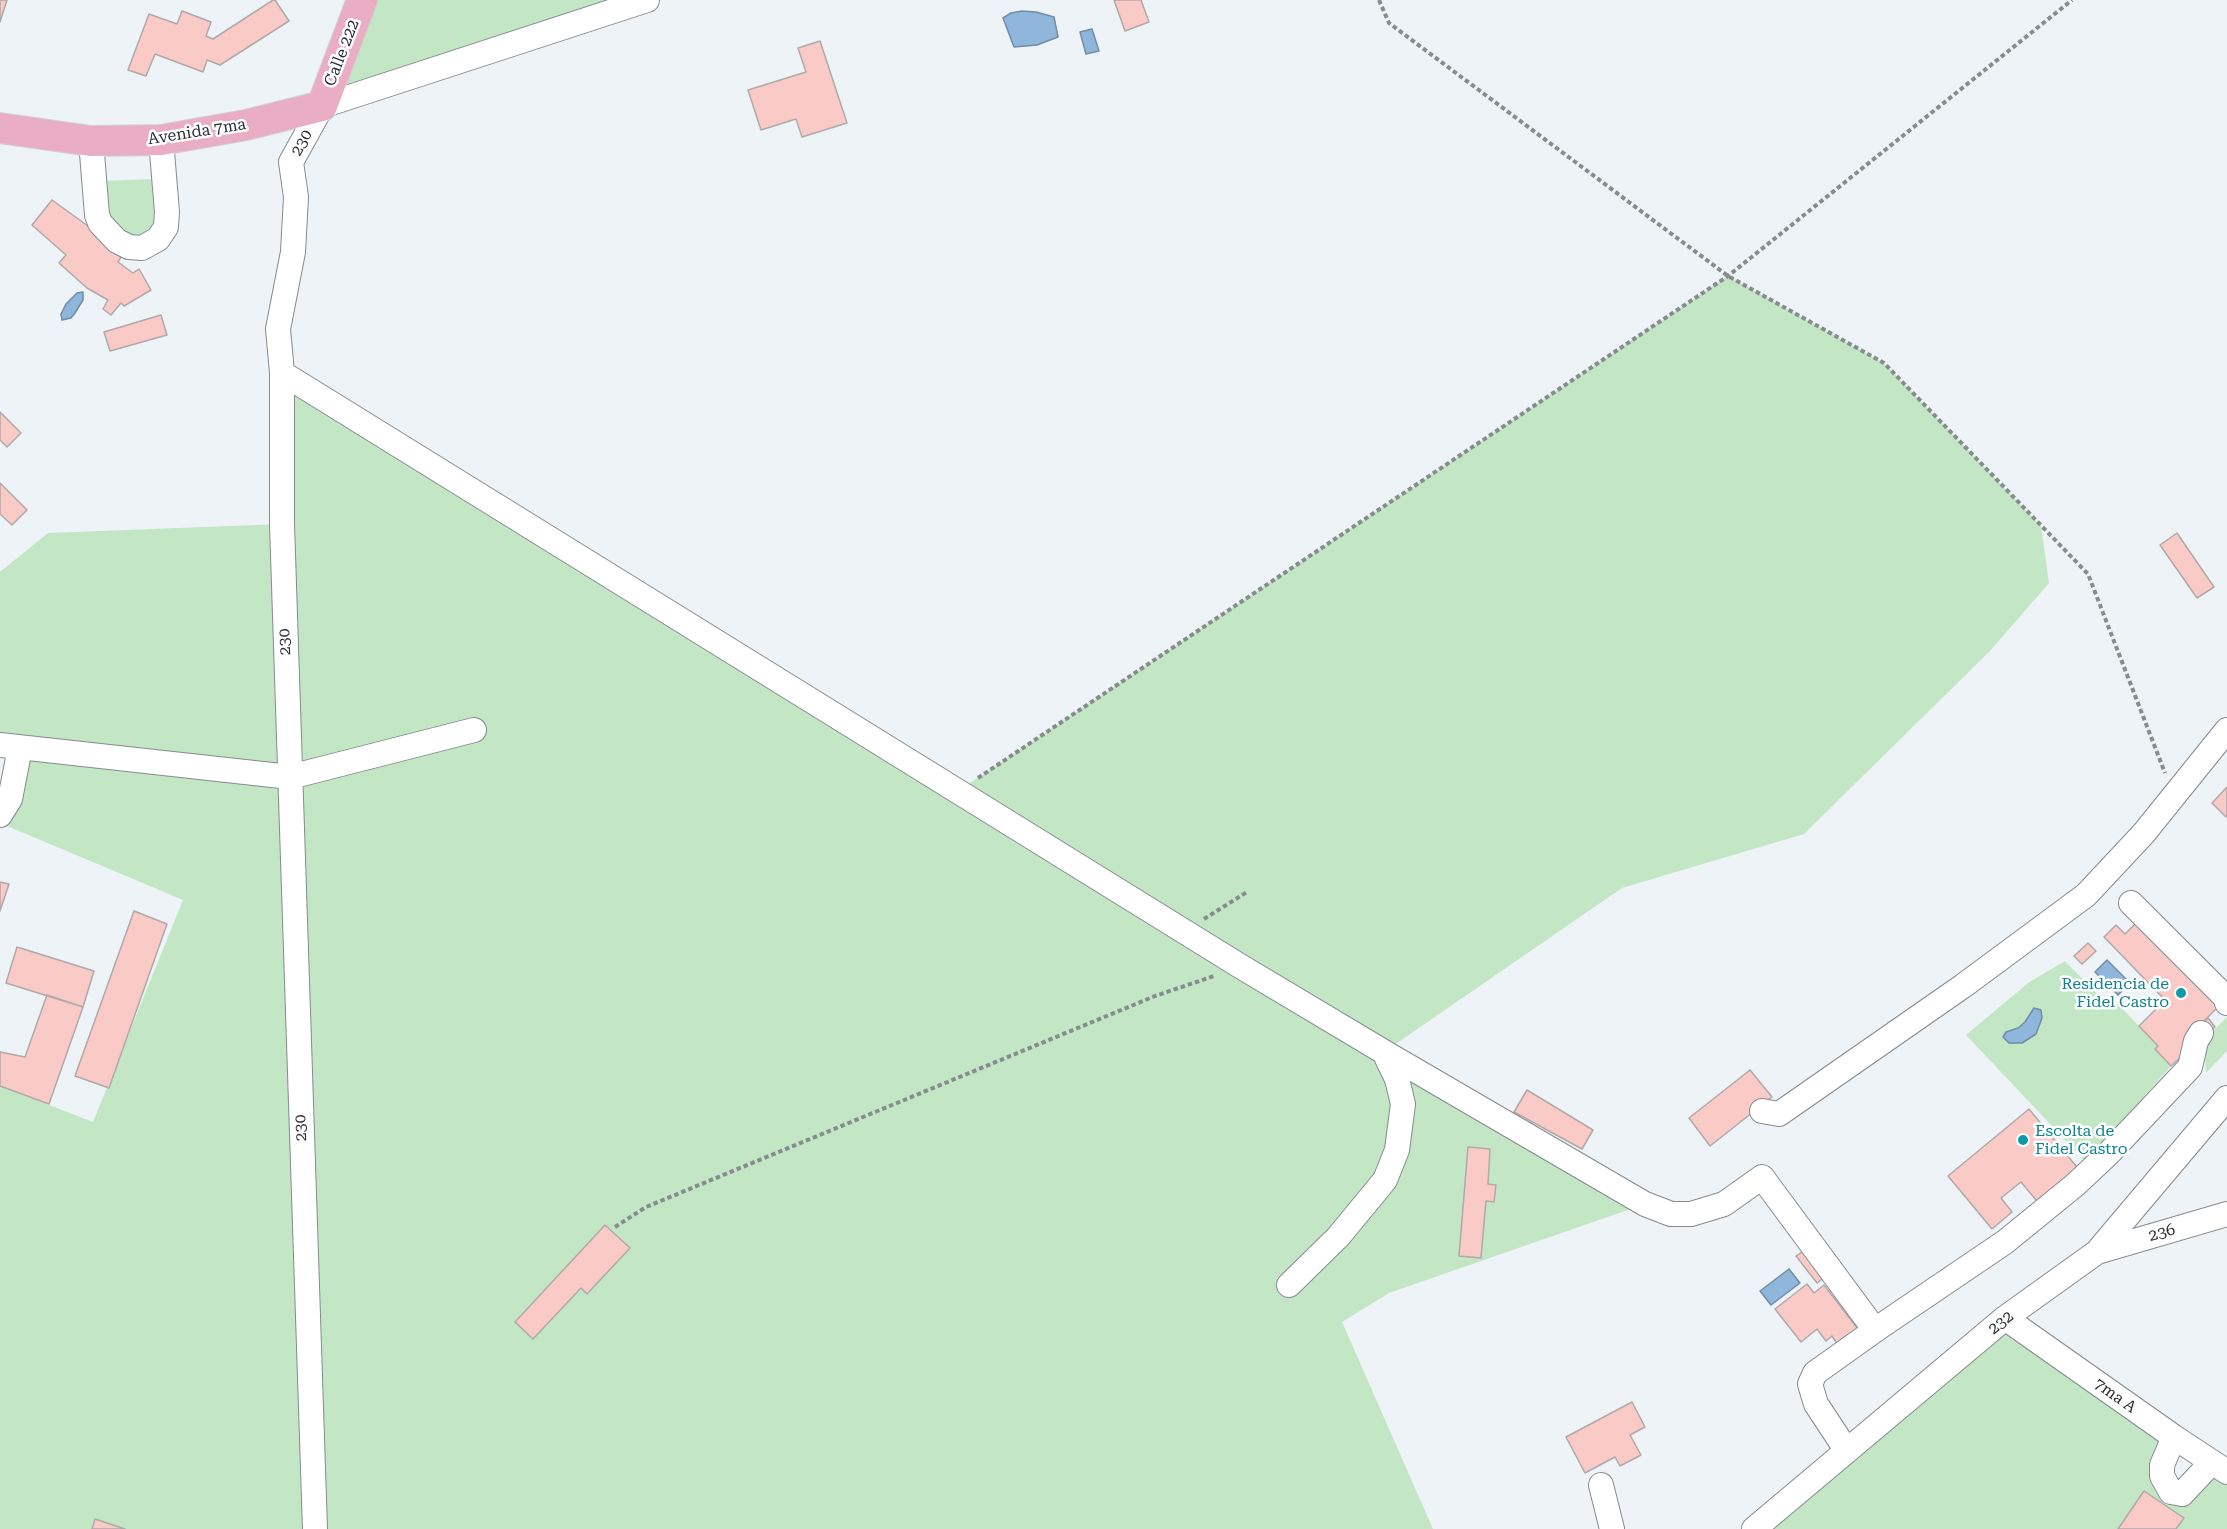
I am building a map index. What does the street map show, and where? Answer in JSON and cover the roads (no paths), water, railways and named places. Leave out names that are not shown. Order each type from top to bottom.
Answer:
[{"type":"main road","name":"Calle 222","points":[[322,106],[362,0]]},
{"type":"main road","name":"Avenida 7ma","points":[[0,128],[91,141],[161,140],[246,125],[322,106]]},
{"type":"street","points":[[322,106],[646,0]]},
{"type":"street","name":"230","points":[[315,1529],[282,524],[282,373],[278,329],[293,252],[296,197],[291,162],[322,106]]},
{"type":"street","points":[[91,141],[97,214],[100,223],[117,241],[129,247],[142,248],[158,239],[166,226],[167,212],[161,140]]},
{"type":"street","points":[[282,373],[1184,932],[1645,1204],[1671,1214],[1691,1214],[1724,1204],[1762,1178],[1875,1330]]},
{"type":"street","points":[[0,815],[10,800],[10,746],[290,777],[474,730]]},
{"type":"street","points":[[1762,1111],[1779,1114],[1963,986],[2086,895],[2144,833],[2227,730]]},
{"type":"street","points":[[1847,1451],[1816,1404],[1810,1384],[1815,1373],[2005,1242],[2075,1185],[2108,1154],[2190,1067],[2196,1041],[2217,1016],[2225,997],[2131,903]]},
{"type":"street","points":[[1289,1285],[1338,1237],[1385,1180],[1397,1150],[1403,1104],[1397,1078],[1384,1052]]},
{"type":"street","name":"232","points":[[1755,1529],[2005,1318],[2097,1252],[2227,1098]]},
{"type":"street","name":"236","points":[[2097,1252],[2227,1214]]},
{"type":"street","name":"7ma A","points":[[2005,1318],[2220,1467]]},
{"type":"street","points":[[2174,1437],[2162,1465],[2162,1476],[2171,1492],[2182,1494],[2220,1467]]},
{"type":"street","points":[[1601,1485],[1612,1529]]},
{"type":"water","points":[[1022,11],[1054,17],[1058,37],[1037,45],[1014,47],[1003,18],[1011,13]]},
{"type":"water","points":[[1092,29],[1099,51],[1086,54],[1080,32]]},
{"type":"water","points":[[83,292],[83,300],[75,313],[71,318],[62,320],[61,314],[66,304],[77,293]]},
{"type":"water","points":[[2107,960],[2130,983],[2118,995],[2095,972]]},
{"type":"water","points":[[2034,1008],[2041,1010],[2042,1018],[2036,1034],[2022,1043],[2009,1043],[2003,1037],[2006,1032],[2018,1028],[2025,1022]]},
{"type":"water","points":[[1789,1269],[1800,1283],[1771,1305],[1760,1291]]},
{"type":"place","name":"Residencia de Fidel Castro","points":[[2181,993]]},
{"type":"place","name":"Escolta de Fidel Castro","points":[[2023,1140]]}]
